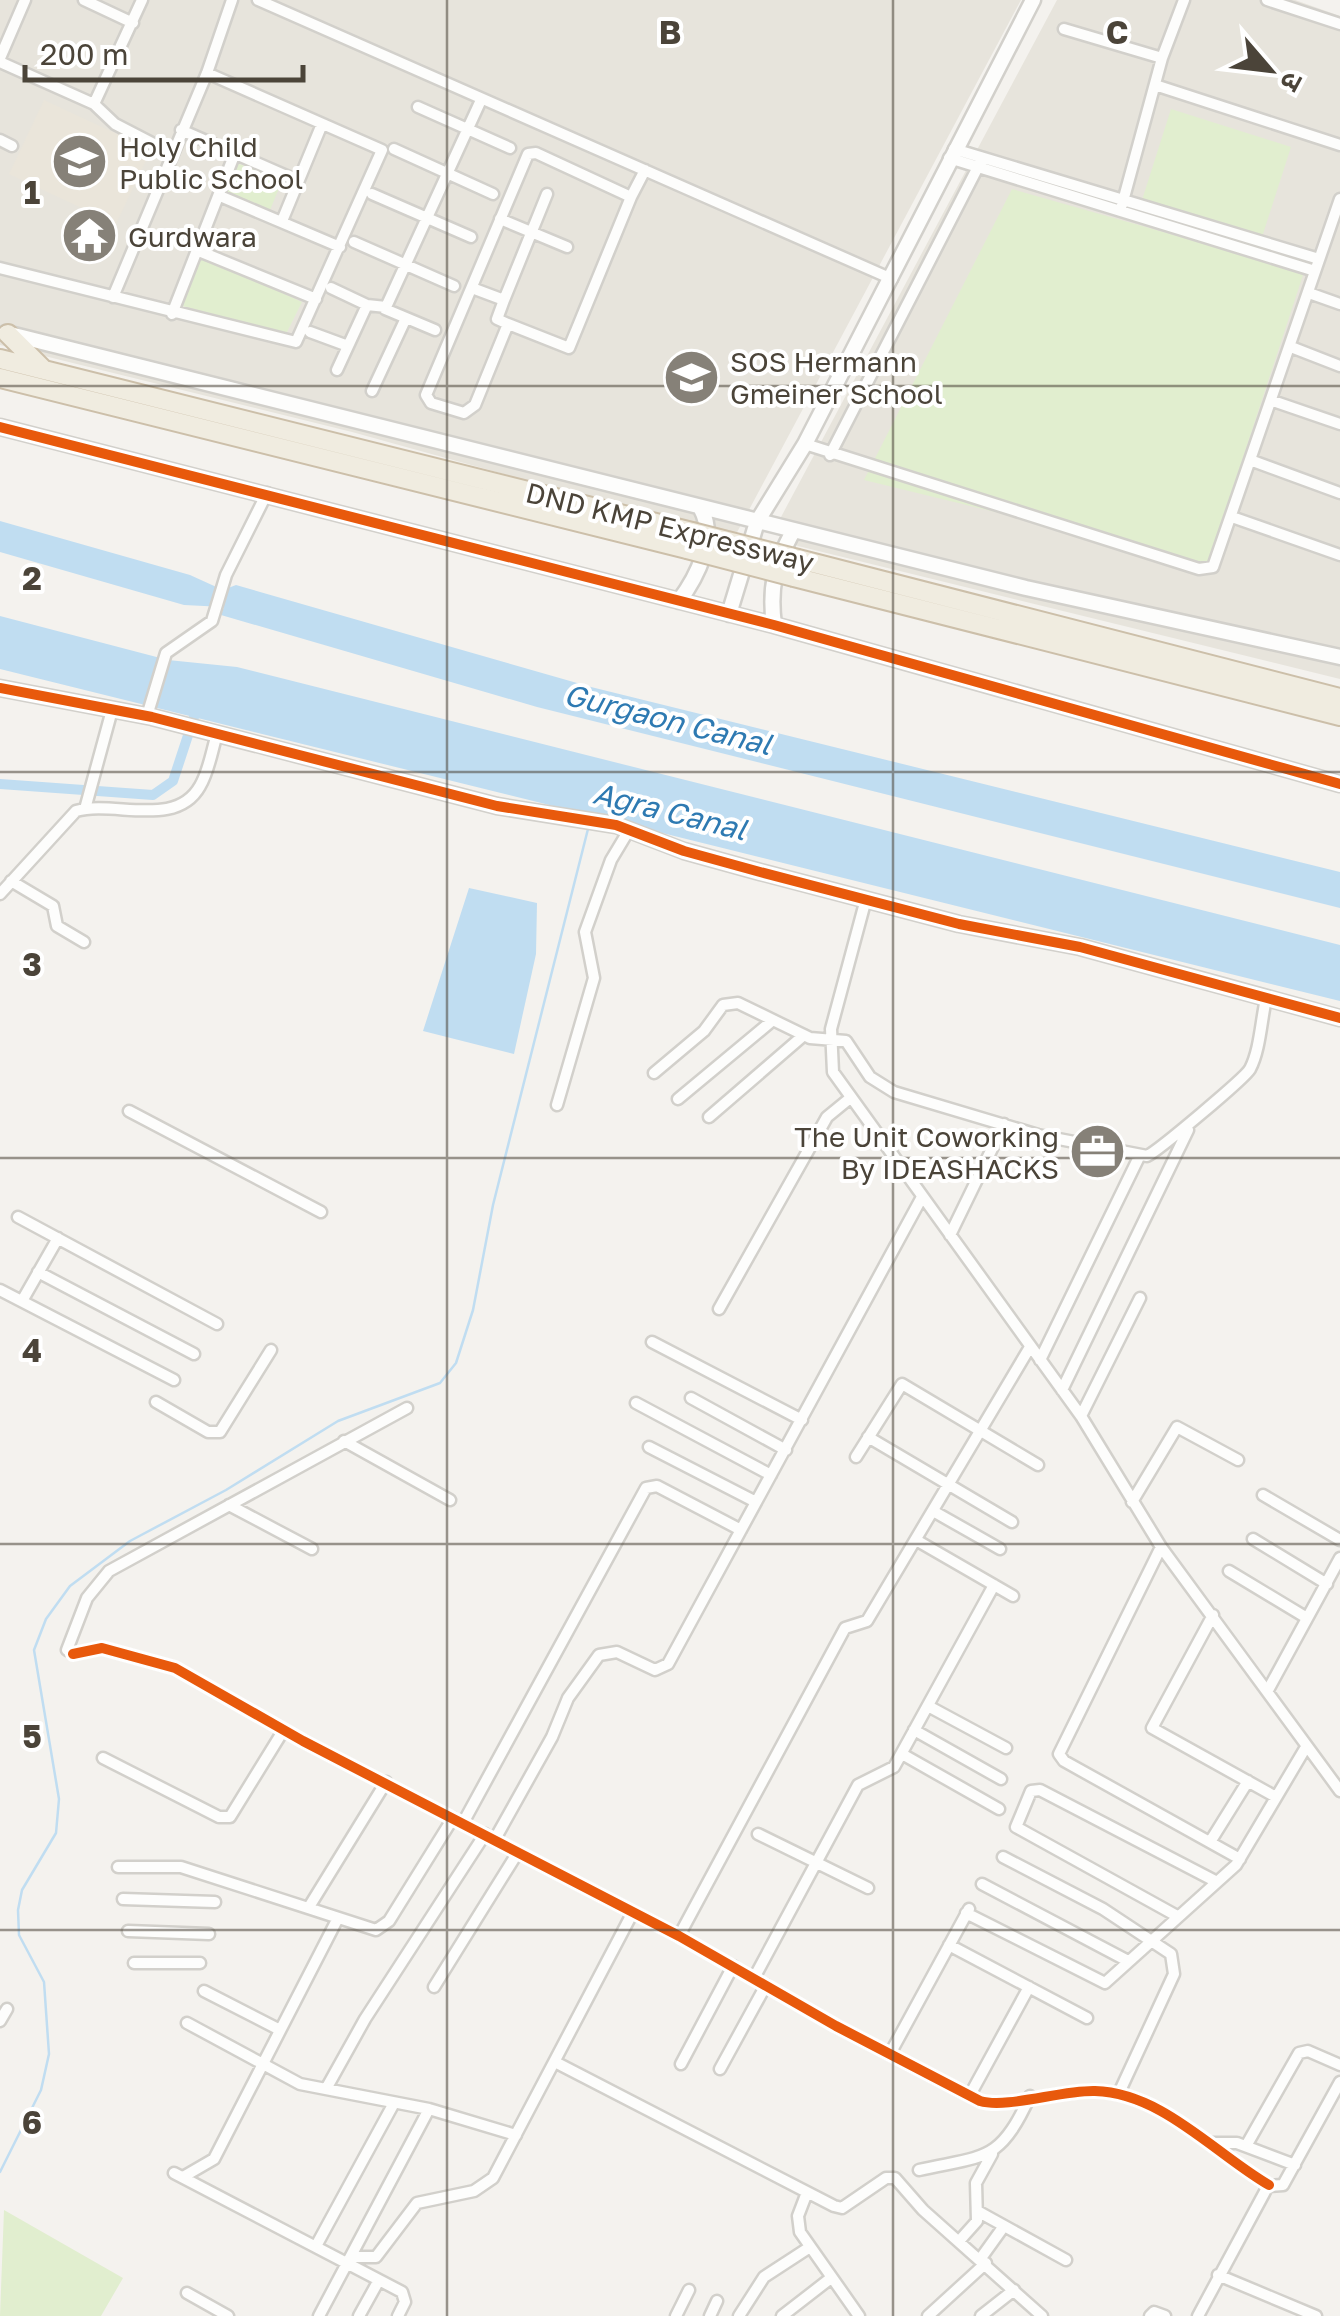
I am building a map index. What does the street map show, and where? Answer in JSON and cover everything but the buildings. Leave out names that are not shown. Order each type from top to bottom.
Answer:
[{"type":"highway","points":[[4,333],[44,370]]},
{"type":"highway","name":"DND KMP Expressway","points":[[0,359],[689,541],[1340,698]]},
{"type":"highway","name":"DND KMP Expressway","points":[[0,378],[689,541]]},
{"type":"highway","name":"DND KMP Expressway","points":[[796,568],[1340,716]]},
{"type":"street","points":[[26,0],[0,60],[94,104],[115,124],[171,152]]},
{"type":"street","points":[[84,0],[132,23]]},
{"type":"street","points":[[94,104],[142,0]]},
{"type":"street","points":[[113,297],[207,73],[232,0]]},
{"type":"street","points":[[258,0],[892,279]]},
{"type":"street","points":[[730,614],[757,522],[805,444],[1033,0]]},
{"type":"street","points":[[1122,205],[1162,58],[1184,0]]},
{"type":"street","points":[[1267,0],[1340,24]]},
{"type":"street","points":[[1064,29],[1162,58]]},
{"type":"street","points":[[0,268],[291,344],[299,338],[382,150],[207,73]]},
{"type":"street","points":[[1155,85],[1340,145]]},
{"type":"street","points":[[384,308],[481,100]]},
{"type":"street","points":[[418,106],[510,148]]},
{"type":"street","points":[[282,221],[322,124]]},
{"type":"street","points":[[182,130],[298,181]]},
{"type":"street","points":[[0,140],[12,146]]},
{"type":"street","points":[[394,149],[493,194]]},
{"type":"street","points":[[508,324],[471,410],[464,414],[428,401],[427,392],[532,152],[631,197]]},
{"type":"street","points":[[172,314],[235,153]]},
{"type":"street","points":[[952,154],[1317,265]]},
{"type":"street","points":[[830,455],[981,162]]},
{"type":"street","points":[[547,194],[497,319],[569,348],[645,170]]},
{"type":"street","points":[[372,194],[472,237]]},
{"type":"street","points":[[220,196],[340,247]]},
{"type":"street","points":[[805,444],[1198,569],[1216,564],[1317,265],[1334,237],[1340,200]]},
{"type":"street","points":[[500,219],[567,246]]},
{"type":"street","points":[[354,242],[454,286]]},
{"type":"street","points":[[199,251],[316,299]]},
{"type":"street","points":[[331,288],[435,330]]},
{"type":"street","points":[[472,288],[504,300]]},
{"type":"street","points":[[1308,293],[1340,304]]},
{"type":"street","points":[[337,370],[367,305]]},
{"type":"street","points":[[372,391],[406,318]]},
{"type":"street","points":[[310,332],[348,346]]},
{"type":"street","points":[[4,333],[794,531],[1340,657]]},
{"type":"street","points":[[1290,347],[1340,366]]},
{"type":"street","points":[[1273,401],[1340,424]]},
{"type":"street","points":[[0,427],[774,625],[1340,784]]},
{"type":"street","points":[[1250,460],[1340,493]]},
{"type":"street","points":[[148,716],[166,653],[212,621],[226,575],[267,494]]},
{"type":"street","points":[[679,602],[695,579],[706,544],[707,519],[701,508]]},
{"type":"street","points":[[1232,516],[1340,555]]},
{"type":"street","points":[[774,625],[769,589],[776,562],[794,531]]},
{"type":"street","points":[[0,688],[148,716],[497,806],[576,816],[684,851],[988,930],[1073,946],[1340,1018]]},
{"type":"street","points":[[84,809],[112,710]]},
{"type":"street","points":[[0,894],[72,815],[84,809],[166,810],[185,802],[201,785],[218,734]]},
{"type":"street","points":[[557,1105],[594,978],[585,932],[622,828]]},
{"type":"street","points":[[10,881],[53,906],[57,926],[84,942]]},
{"type":"street","points":[[866,898],[830,1034],[833,1072],[849,1100],[1081,1416],[1161,1548],[1306,1747],[1338,1783]]},
{"type":"street","points":[[654,1073],[704,1032],[727,1003],[738,1003],[804,1035],[830,1034],[848,1043],[880,1086],[1053,1138],[1108,1146],[1139,1157],[1166,1146],[1248,1073],[1266,1000]]},
{"type":"street","points":[[678,1099],[773,1020]]},
{"type":"street","points":[[709,1117],[804,1035]]},
{"type":"street","points":[[719,1309],[827,1117],[849,1100]]},
{"type":"street","points":[[128,1112],[321,1212]]},
{"type":"street","points":[[1062,1390],[1192,1121]]},
{"type":"street","points":[[950,1235],[1004,1124]]},
{"type":"street","points":[[1040,1360],[1139,1157]]},
{"type":"street","points":[[326,2089],[365,2019],[490,1836],[578,1682],[608,1651],[656,1670],[664,1668],[922,1197]]},
{"type":"street","points":[[18,1217],[217,1324]]},
{"type":"street","points":[[22,1301],[58,1238]]},
{"type":"street","points":[[38,1272],[194,1354]]},
{"type":"street","points":[[0,1290],[174,1380]]},
{"type":"street","points":[[1081,1416],[1140,1298]]},
{"type":"street","points":[[652,1342],[802,1420]]},
{"type":"street","points":[[678,1936],[846,1628],[866,1623],[1030,1348]]},
{"type":"street","points":[[156,1402],[208,1432],[220,1432],[271,1350]]},
{"type":"street","points":[[856,1457],[902,1384],[1038,1465]]},
{"type":"street","points":[[691,1398],[786,1450]]},
{"type":"street","points":[[636,1403],[772,1474]]},
{"type":"street","points":[[407,1408],[128,1559],[98,1581],[70,1652],[102,1648],[165,1663],[283,1731],[490,1836],[970,2095],[997,2104],[1030,2096],[1119,2094],[1164,2114],[1209,2143],[1226,2160],[1269,2185],[1282,2187],[1340,2082]]},
{"type":"street","points":[[1132,1502],[1177,1427],[1238,1460]]},
{"type":"street","points":[[868,1436],[1012,1522]]},
{"type":"street","points":[[344,1441],[450,1500]]},
{"type":"street","points":[[649,1446],[756,1502]]},
{"type":"street","points":[[118,1867],[180,1866],[380,1929],[458,1820],[646,1488],[657,1486],[741,1530]]},
{"type":"street","points":[[1263,1495],[1340,1540]]},
{"type":"street","points":[[229,1505],[312,1549]]},
{"type":"street","points":[[933,1510],[1000,1549]]},
{"type":"street","points":[[1254,1539],[1327,1584]]},
{"type":"street","points":[[916,1540],[1013,1596]]},
{"type":"street","points":[[1161,1548],[1060,1754],[1064,1762],[1240,1859]]},
{"type":"street","points":[[1268,1690],[1340,1558]]},
{"type":"street","points":[[1228,1571],[1308,1618]]},
{"type":"street","points":[[754,1978],[858,1784],[890,1771],[902,1754],[994,1585]]},
{"type":"street","points":[[1212,1615],[1152,1728],[1276,1797]]},
{"type":"street","points":[[928,1706],[1006,1748]]},
{"type":"street","points":[[914,1730],[1001,1779]]},
{"type":"street","points":[[103,1758],[219,1816],[230,1817],[283,1731]]},
{"type":"street","points":[[891,2052],[968,1911],[1097,1983],[1110,1980],[1240,1859],[1306,1747]]},
{"type":"street","points":[[902,1754],[999,1809]]},
{"type":"street","points":[[1210,1842],[1248,1780]]},
{"type":"street","points":[[309,1907],[386,1782]]},
{"type":"street","points":[[1177,1916],[1016,1826],[1016,1818],[1031,1791],[1040,1790],[1217,1882]]},
{"type":"street","points":[[758,1834],[868,1888]]},
{"type":"street","points":[[434,1987],[518,1852]]},
{"type":"street","points":[[1003,1857],[1152,1938],[1171,1954],[1174,1974],[1119,2094]]},
{"type":"street","points":[[982,1884],[1128,1961]]},
{"type":"street","points":[[123,1899],[215,1902]]},
{"type":"street","points":[[349,2260],[376,2257],[417,2204],[484,2186],[500,2169],[633,1912]]},
{"type":"street","points":[[338,1918],[214,2160],[179,2175],[349,2260],[404,2294],[398,2316]]},
{"type":"street","points":[[128,1930],[210,1934]]},
{"type":"street","points":[[949,1945],[1087,2018]]},
{"type":"street","points":[[134,1962],[200,1963]]},
{"type":"street","points":[[682,2064],[733,1966]]},
{"type":"street","points":[[720,2068],[766,1985]]},
{"type":"street","points":[[970,2095],[1029,1986]]},
{"type":"street","points":[[204,1991],[280,2030]]},
{"type":"street","points":[[0,2021],[7,2009]]},
{"type":"street","points":[[187,2023],[300,2084],[430,2110],[516,2135]]},
{"type":"street","points":[[1246,2146],[1299,2053],[1308,2051],[1340,2066]]},
{"type":"street","points":[[555,2062],[806,2195],[842,2208],[892,2177],[1037,2314]]},
{"type":"street","points":[[960,2240],[979,2212],[976,2182],[992,2154],[1008,2138],[1030,2096]]},
{"type":"street","points":[[316,2246],[394,2102]]},
{"type":"street","points":[[319,2316],[430,2110]]},
{"type":"street","points":[[1209,2143],[1246,2146],[1295,2165]]},
{"type":"street","points":[[919,2170],[992,2154]]},
{"type":"street","points":[[1198,2316],[1269,2185]]},
{"type":"street","points":[[806,2195],[797,2221],[810,2247],[859,2316]]},
{"type":"street","points":[[979,2212],[1066,2260]]},
{"type":"street","points":[[928,2316],[983,2261],[1004,2226]]},
{"type":"street","points":[[739,2316],[764,2277],[810,2247]]},
{"type":"street","points":[[1218,2274],[1316,2316]]},
{"type":"street","points":[[782,2316],[831,2278]]},
{"type":"street","points":[[359,2316],[379,2280]]},
{"type":"street","points":[[676,2316],[689,2290]]},
{"type":"street","points":[[982,2316],[1014,2290]]},
{"type":"street","points":[[186,2293],[228,2316]]},
{"type":"street","points":[[710,2316],[718,2301]]},
{"type":"street","points":[[1150,2316],[1154,2312],[1165,2316]]},
{"type":"shaded area","points":[[0,0],[1021,0],[734,538],[352,432],[0,345]]},
{"type":"shaded area","points":[[1057,0],[1295,0],[1340,16],[1340,679],[798,546],[773,532]]},
{"type":"shaded area","name":"Holy Child Public School","points":[[44,100],[151,150],[116,224],[9,174]]},
{"type":"green space","points":[[1171,109],[1291,147],[1262,237],[1142,200]]},
{"type":"green space","points":[[237,163],[282,181],[270,210],[225,191]]},
{"type":"green space","points":[[1012,189],[1304,272],[1208,564],[864,480]]},
{"type":"green space","points":[[200,256],[302,302],[286,334],[179,305]]},
{"type":"green space","points":[[4,2210],[123,2278],[101,2316],[0,2316]]},
{"type":"water","name":"Gurgaon Canal","points":[[0,521],[190,575],[223,590],[236,585],[591,687],[1340,872],[1340,908],[537,707],[221,615],[224,607],[184,605],[0,552]]},
{"type":"water","name":"Agra Canal","points":[[0,616],[168,660],[237,667],[1340,945],[1340,1001],[0,669]]},
{"type":"water","points":[[469,888],[537,903],[536,954],[514,1054],[423,1031]]},
{"type":"waterway","points":[[0,784],[153,795],[173,781],[198,705]]},
{"type":"waterway","name":"Agra Canal","points":[[0,2172],[41,2090],[49,2054],[44,1982],[19,1935],[18,1910],[22,1890],[56,1833],[59,1799],[34,1650],[46,1619],[70,1586],[130,1541],[226,1490],[338,1421],[440,1383],[456,1363],[473,1310],[493,1205],[589,825]]},
{"type":"cycle path","points":[[0,427],[774,625],[1340,784]]},
{"type":"cycle path","points":[[0,688],[152,717],[497,806],[616,825],[684,851],[760,872],[959,924],[1080,947],[1340,1018]]},
{"type":"cycle path","points":[[73,1654],[102,1648],[175,1668],[303,1741],[679,1936],[836,2026],[980,2101],[1005,2103],[1081,2091],[1119,2094],[1165,2113],[1269,2185]]},
{"type":"place","name":"Holy Child Public School","points":[[80,162]]},
{"type":"place","name":"Gurdwara","points":[[89,236]]},
{"type":"place","name":"SOS Hermann Gmeiner School","points":[[691,377]]},
{"type":"place","name":"The Unit Coworking By IDEASHACKS","points":[[1098,1152]]}]
